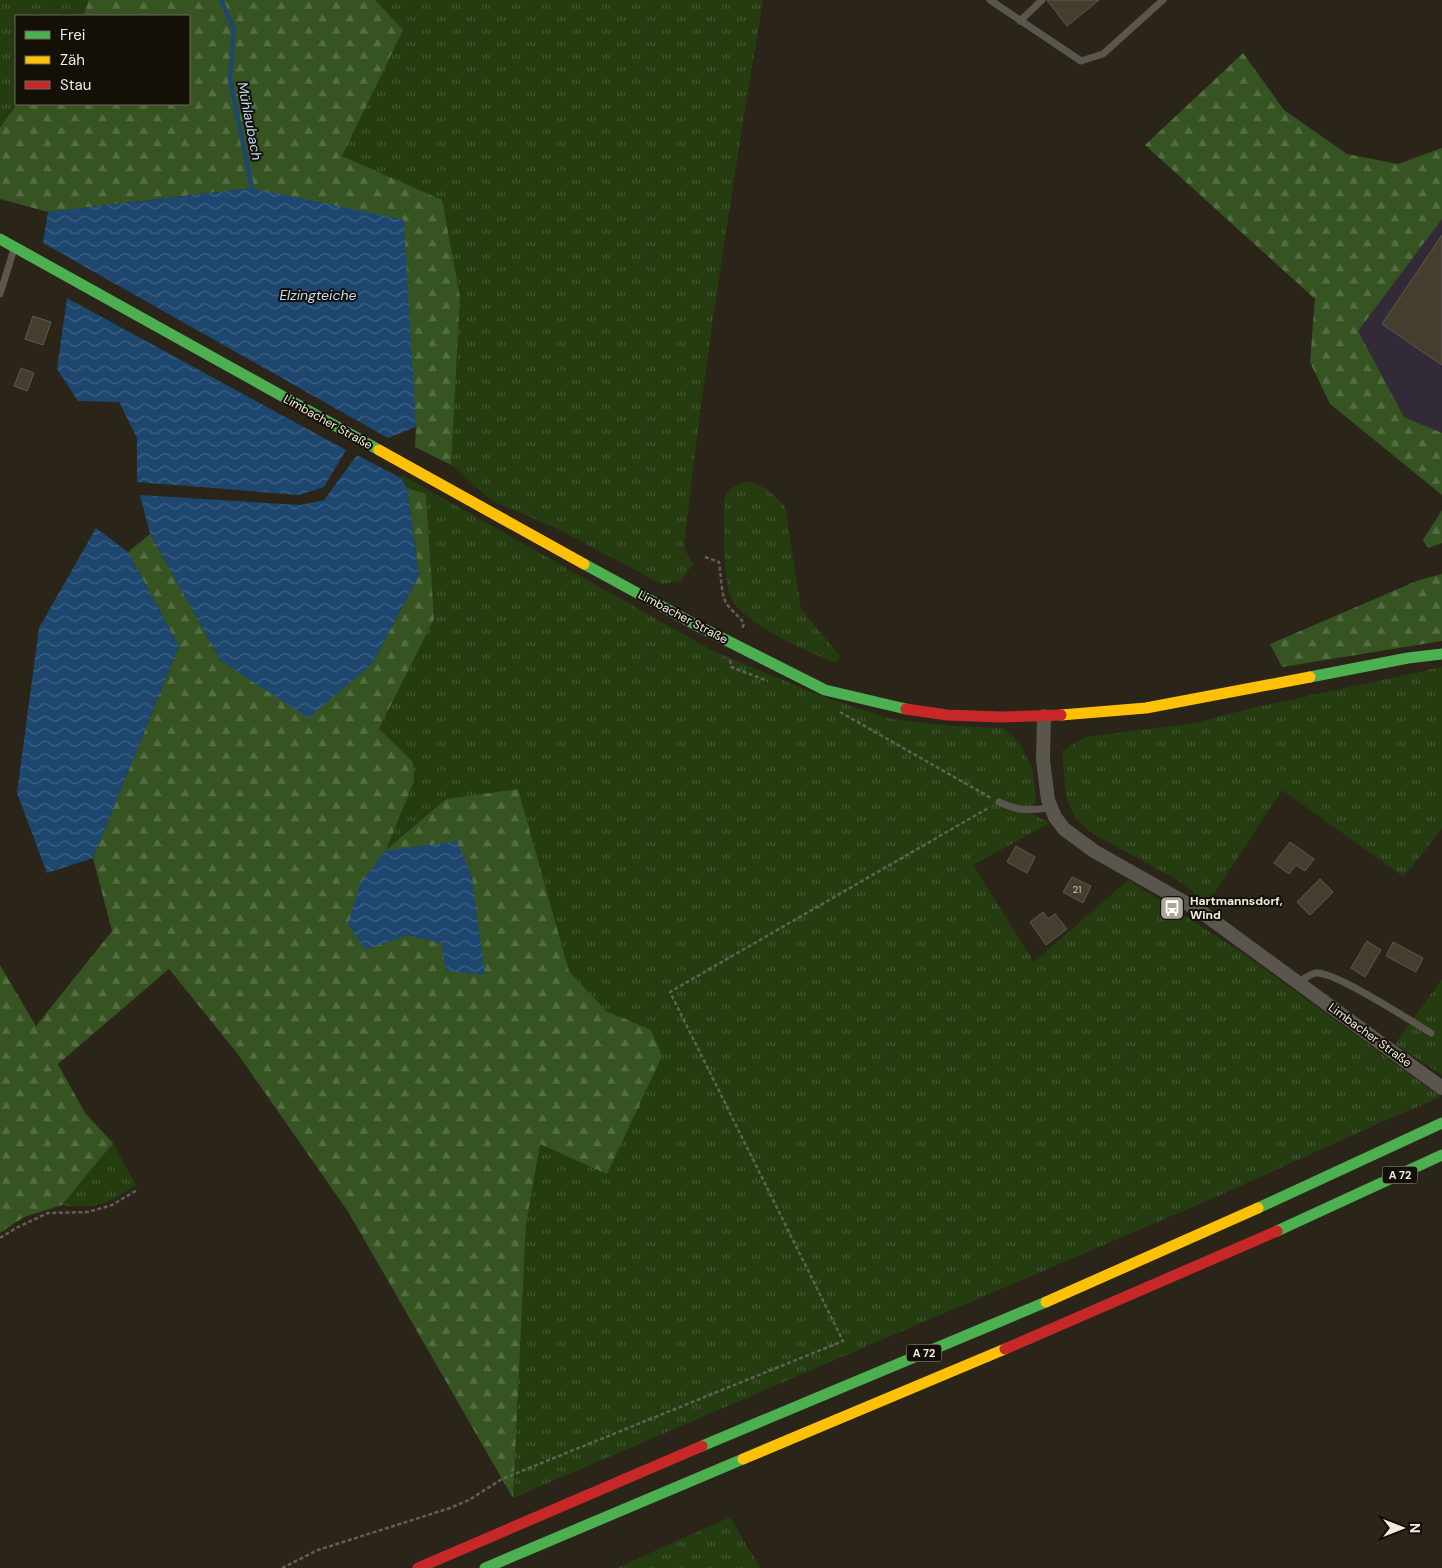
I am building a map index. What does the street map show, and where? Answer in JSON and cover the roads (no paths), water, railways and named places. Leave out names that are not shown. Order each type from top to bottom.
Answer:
[{"type":"main road","name":"Limbacher Straße","points":[[0,239],[402,464],[696,625],[825,690],[901,708],[947,714],[1001,717],[1044,716]]},
{"type":"main road","points":[[1044,716],[1116,712],[1146,708],[1408,658],[1442,654]]},
{"type":"main road","name":"A 72","points":[[418,1568],[603,1487],[1050,1300],[1334,1175],[1442,1123]]},
{"type":"main road","name":"A 72","points":[[485,1568],[1048,1332],[1358,1195],[1442,1155]]},
{"type":"street","name":"Limbacher Straße","points":[[1044,716],[1043,760],[1048,800],[1064,829],[1094,851],[1200,911],[1442,1088]]},
{"type":"lane","points":[[990,0],[1081,61],[1103,54],[1163,0]]},
{"type":"lane","points":[[1020,21],[1042,0]]},
{"type":"lane","points":[[0,294],[14,247]]},
{"type":"lane","points":[[999,802],[1014,809],[1051,808]]},
{"type":"lane","points":[[1299,982],[1314,973],[1326,974],[1344,982],[1431,1033]]},
{"type":"water","name":"Elzingteiche","points":[[252,188],[404,220],[416,427],[388,438],[43,243],[48,212]]},
{"type":"water","points":[[67,298],[346,450],[324,487],[299,495],[137,482],[137,438],[119,402],[78,401],[57,369]]},
{"type":"water","points":[[357,455],[401,478],[407,488],[419,575],[372,664],[308,718],[221,661],[150,534],[140,495],[300,505],[324,500]]},
{"type":"water","points":[[96,528],[128,552],[179,646],[93,858],[47,873],[17,793],[39,628]]},
{"type":"water","points":[[457,841],[472,877],[485,975],[446,971],[441,943],[408,935],[365,950],[348,924],[360,884],[385,851]]},
{"type":"waterway","name":"Mühlaubach","points":[[221,0],[234,29],[230,79],[252,188]]},
{"type":"place","name":"Hartmannsdorf, Wind","points":[[1172,908]]}]
